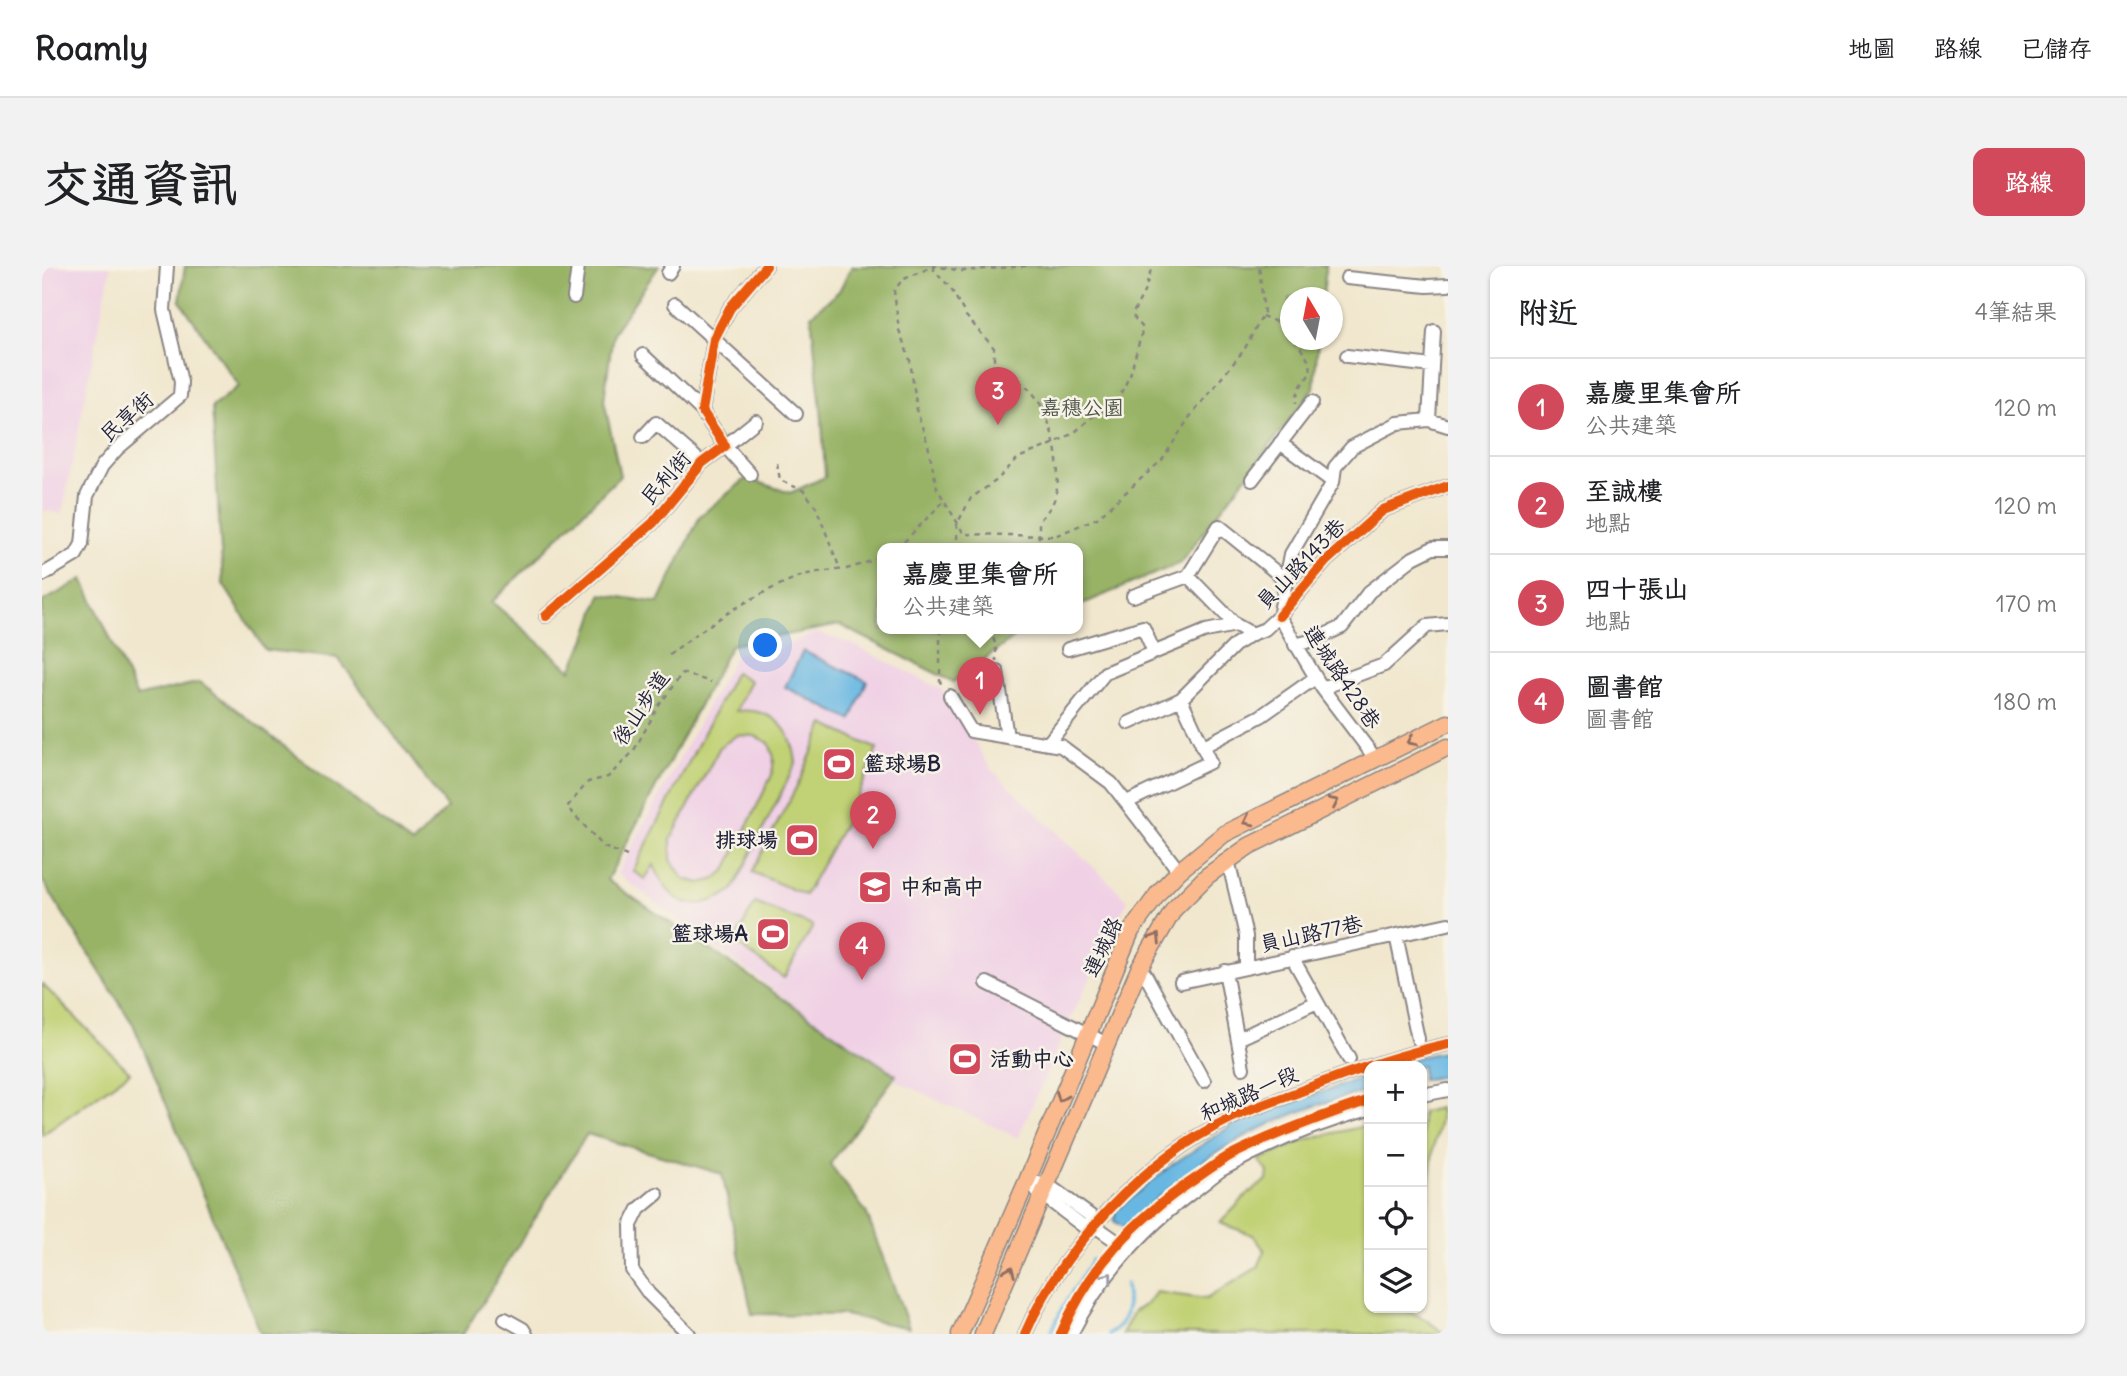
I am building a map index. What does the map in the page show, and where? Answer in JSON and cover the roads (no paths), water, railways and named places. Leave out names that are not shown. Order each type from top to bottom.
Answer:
[{"type":"main road","name":"連城路","points":[[960,1334],[1131,931],[1160,891],[1179,871],[1224,834],[1448,723]]},
{"type":"main road","name":"連城路","points":[[983,1334],[1139,969],[1174,909],[1207,876],[1249,846],[1448,747]]},
{"type":"street","name":"民享街","points":[[42,575],[76,555],[82,544],[87,496],[103,466],[117,449],[180,396],[181,382],[164,310],[167,266]]},
{"type":"street","points":[[574,297],[578,266]]},
{"type":"street","points":[[702,411],[714,339],[730,308],[766,266]]},
{"type":"street","points":[[1347,278],[1427,286],[1448,285]]},
{"type":"street","points":[[676,304],[796,414]]},
{"type":"street","points":[[1429,420],[1434,331]]},
{"type":"street","points":[[643,355],[702,411],[724,446],[750,474]]},
{"type":"street","points":[[1347,356],[1432,366]]},
{"type":"street","points":[[1252,480],[1312,402]]},
{"type":"street","points":[[1279,616],[1291,554],[1333,482],[1335,467],[1352,447],[1398,424],[1429,420],[1448,426]]},
{"type":"street","name":"民利街","points":[[546,616],[653,523],[702,463],[755,421]]},
{"type":"street","points":[[643,437],[656,424],[702,463]]},
{"type":"street","points":[[1280,443],[1333,482]]},
{"type":"street","name":"員山路143巷","points":[[1049,743],[1105,673],[1206,631],[1236,625],[1252,634],[1265,629],[1326,561],[1383,510],[1448,486]]},
{"type":"street","points":[[1133,596],[1188,576],[1219,526],[1287,581]]},
{"type":"street","points":[[1295,645],[1342,628],[1369,592],[1412,558],[1433,548],[1448,548]]},
{"type":"street","points":[[1188,576],[1236,625]]},
{"type":"street","name":"連城路428巷","points":[[1279,616],[1319,683],[1375,758]]},
{"type":"street","points":[[1202,747],[1319,683],[1384,664],[1427,626],[1448,624]]},
{"type":"street","points":[[1068,649],[1143,627],[1154,652]]},
{"type":"street","points":[[1129,723],[1181,699],[1236,644],[1252,634]]},
{"type":"street","points":[[997,671],[1007,737]]},
{"type":"street","points":[[950,696],[971,731],[1061,746],[1111,783],[1179,871]]},
{"type":"street","points":[[1127,802],[1210,762],[1181,699]]},
{"type":"street","points":[[1228,860],[1246,936],[1246,968]]},
{"type":"street","name":"員山路77巷","points":[[1181,982],[1448,924]]},
{"type":"street","points":[[1396,935],[1418,1039]]},
{"type":"street","points":[[1292,957],[1349,1059]]},
{"type":"street","points":[[1139,969],[1204,1081]]},
{"type":"street","points":[[1225,971],[1243,1068]]},
{"type":"street","points":[[987,983],[1107,1044]]},
{"type":"street","points":[[1238,1039],[1317,1002]]},
{"type":"street","name":"和城路一段","points":[[1025,1334],[1045,1293],[1071,1254],[1095,1226],[1150,1172],[1193,1140],[1230,1119],[1354,1071],[1448,1044]]},
{"type":"street","points":[[1427,1094],[1448,1090]]},
{"type":"street","points":[[1071,1334],[1107,1276],[1158,1218],[1220,1171],[1288,1137],[1364,1111]]},
{"type":"street","points":[[1027,1181],[1045,1191],[1083,1226],[1095,1226],[1129,1250]]},
{"type":"street","points":[[657,1194],[639,1209],[631,1225],[632,1270],[649,1294],[689,1334]]},
{"type":"street","points":[[505,1320],[523,1329],[526,1334]]},
{"type":"water","points":[[803,651],[867,681],[851,720],[785,687]]},
{"type":"water","points":[[1448,1051],[1448,1075],[1427,1079],[1427,1061],[1406,1061]]},
{"type":"water","points":[[1364,1077],[1364,1092],[1296,1113],[1249,1134],[1185,1175],[1124,1228],[1114,1221],[1116,1210],[1173,1164],[1234,1124]]},
{"type":"waterway","points":[[1050,1334],[1092,1260]]},
{"type":"waterway","points":[[1108,1334],[1124,1319],[1126,1284]]},
{"type":"place","name":"四十張山","points":[[998,425]]},
{"type":"place","name":"嘉慶里集會所","points":[[980,715]]},
{"type":"place","name":"籃球場B","points":[[839,764]]},
{"type":"place","name":"排球場","points":[[802,840]]},
{"type":"place","name":"至誠樓","points":[[873,849]]},
{"type":"place","name":"中和高中","points":[[875,887]]},
{"type":"place","name":"籃球場A","points":[[773,934]]},
{"type":"place","name":"圖書館","points":[[862,980]]},
{"type":"place","name":"活動中心","points":[[965,1059]]},
{"type":"park label","name":"嘉穗公園","points":[[1082,408]]}]
